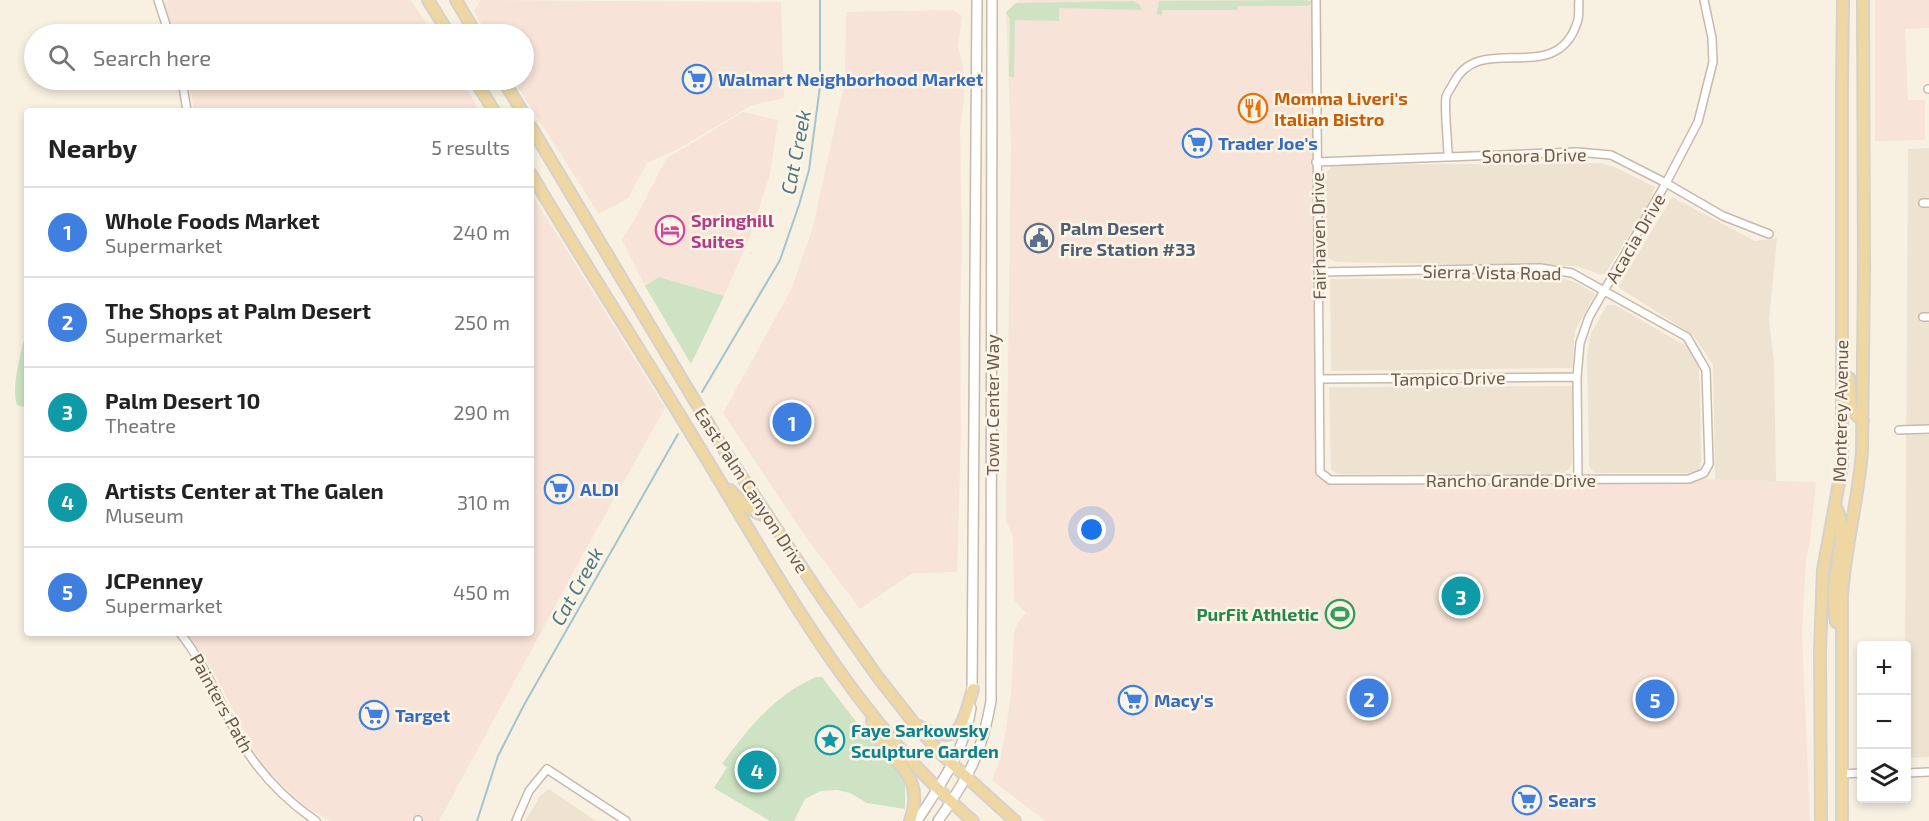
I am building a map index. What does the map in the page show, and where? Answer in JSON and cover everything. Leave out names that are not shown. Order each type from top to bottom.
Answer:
[{"type":"main road","points":[[428,0],[443,24]]},
{"type":"main road","points":[[456,0],[470,24]]},
{"type":"main road","name":"Monterey Avenue","points":[[1821,821],[1820,650],[1823,570],[1842,466],[1843,0]]},
{"type":"main road","name":"Monterey Avenue","points":[[1842,821],[1840,636],[1843,576],[1860,477],[1863,421],[1863,0]]},
{"type":"main road","points":[[481,90],[492,108]]},
{"type":"main road","points":[[509,90],[520,108]]},
{"type":"main road","name":"East Palm Canyon Drive","points":[[534,132],[726,453],[766,516],[877,676],[914,723],[952,764],[1015,821]]},
{"type":"main road","name":"East Palm Canyon Drive","points":[[534,179],[778,578],[831,658],[900,749],[973,821]]},
{"type":"main road","points":[[1842,374],[1849,378],[1851,410],[1863,421]]},
{"type":"main road","points":[[717,477],[750,509],[766,516]]},
{"type":"main road","points":[[1835,506],[1841,516],[1842,527],[1833,591],[1836,624],[1840,636]]},
{"type":"main road","points":[[914,723],[940,735],[950,735],[959,730],[973,689]]},
{"type":"main road","points":[[863,702],[881,740],[913,782],[916,795],[910,821]]},
{"type":"street","points":[[158,0],[166,24]]},
{"type":"street","name":"Town Center Way","points":[[917,821],[960,748],[969,720],[973,689],[975,87],[978,0]]},
{"type":"street","name":"Town Center Way","points":[[938,821],[967,778],[982,744],[991,701],[992,0]]},
{"type":"street","name":"Fairhaven Drive","points":[[1316,0],[1320,472]]},
{"type":"street","points":[[1448,156],[1446,97],[1458,73],[1470,64],[1489,58],[1545,57],[1564,47],[1578,22],[1579,0]]},
{"type":"street","name":"Acacia Drive","points":[[1578,480],[1577,377],[1580,343],[1589,317],[1666,183],[1698,122],[1713,62],[1712,39],[1704,0]]},
{"type":"street","points":[[184,90],[187,108]]},
{"type":"street","name":"Sonora Drive","points":[[1316,162],[1577,152],[1611,155],[1723,216],[1769,234]]},
{"type":"street","name":"Sierra Vista Road","points":[[1319,272],[1540,268],[1572,273],[1687,337],[1706,370],[1709,464],[1704,473]]},
{"type":"street","name":"Tampico Drive","points":[[1320,380],[1577,377]]},
{"type":"street","points":[[1899,430],[1929,429]]},
{"type":"street","name":"Rancho Grande Drive","points":[[1320,472],[1330,480],[1689,479],[1704,473]]},
{"type":"street","name":"Painters Path","points":[[182,636],[201,661],[244,749],[292,804],[316,821]]},
{"type":"street","points":[[516,821],[529,791],[547,769],[626,821]]},
{"type":"street","points":[[1911,773],[1929,772]]},
{"type":"street","points":[[1842,774],[1857,773]]},
{"type":"shaded area","points":[[169,0],[411,0],[427,24],[168,24],[162,6]]},
{"type":"shaded area","points":[[481,0],[781,2],[784,98],[752,105],[678,149],[647,163],[628,198],[599,214],[534,113],[534,108],[531,108],[519,90],[534,90],[534,24],[481,24],[474,11]]},
{"type":"shaded area","points":[[1020,0],[1306,0],[1314,6],[1320,478],[1577,476],[1816,482],[1806,559],[1802,633],[1810,821],[1045,821],[992,780],[1000,760],[1006,729],[1011,694],[1014,633],[1018,622],[1026,613],[1014,600],[1013,535],[1006,521],[1011,143],[1006,12]]},
{"type":"shaded area","points":[[1875,0],[1929,0],[1929,28],[1905,29],[1908,100],[1925,100],[1925,140],[1875,141]]},
{"type":"shaded area","points":[[953,10],[962,16],[958,47],[963,66],[964,101],[960,127],[961,432],[957,572],[913,573],[860,609],[800,529],[723,413],[791,290],[813,227],[845,80],[846,12]]},
{"type":"shaded area","points":[[191,90],[467,90],[478,108],[194,108]]},
{"type":"shaded area","points":[[743,112],[778,120],[770,174],[751,234],[724,296],[659,277],[645,286],[622,240],[666,159]]},
{"type":"shaded area","points":[[1929,148],[1929,757],[1911,758],[1911,641],[1905,641],[1908,149]]},
{"type":"shaded area","points":[[1600,163],[1617,168],[1655,187],[1651,200],[1605,274],[1598,274],[1577,266],[1336,262],[1327,257],[1323,176],[1333,165]]},
{"type":"shaded area","points":[[1672,197],[1755,241],[1777,238],[1769,320],[1774,361],[1776,481],[1715,480],[1713,365],[1693,335],[1618,287]]},
{"type":"shaded area","points":[[534,198],[665,408],[439,821],[331,821],[306,807],[263,767],[214,673],[189,636],[534,636]]},
{"type":"shaded area","points":[[1562,278],[1577,283],[1595,294],[1575,331],[1572,368],[1331,371],[1330,279]]},
{"type":"shaded area","points":[[1607,305],[1615,305],[1688,347],[1698,365],[1701,461],[1699,471],[1594,473],[1589,466],[1587,355],[1591,333]]},
{"type":"shaded area","points":[[1572,386],[1572,463],[1570,468],[1561,475],[1338,474],[1331,470],[1329,387]]},
{"type":"shaded area","points":[[549,789],[596,821],[525,821],[540,796]]},
{"type":"green space","points":[[1134,1],[1140,5],[1141,10],[1059,8],[1059,21],[1015,20],[1014,78],[1009,76],[1010,19],[1006,12],[1016,3]]},
{"type":"green space","points":[[1159,1],[1311,1],[1311,4],[1307,6],[1238,6],[1237,10],[1162,10],[1162,16],[1157,14]]},
{"type":"green space","points":[[659,277],[724,296],[691,364],[645,286]]},
{"type":"green space","points":[[24,339],[24,407],[17,405],[15,397],[18,366]]},
{"type":"green space","name":"Faye Sarkowsky Sculpture Garden","points":[[816,677],[822,677],[867,736],[903,775],[905,809],[867,803],[850,793],[837,790],[821,791],[805,799],[794,821],[770,821],[714,788],[727,767],[722,764],[763,714],[787,693]]},
{"type":"waterway","name":"Cat Creek","points":[[702,392],[780,260],[799,205],[809,170],[820,86],[820,0]]},
{"type":"waterway","name":"Cat Creek","points":[[477,821],[498,756],[524,705],[678,434]]},
{"type":"place","name":"Walmart Neighborhood Market","points":[[697,79]]},
{"type":"place","name":"Momma Liveri's Italian Bistro","points":[[1253,108]]},
{"type":"place","name":"Trader Joe's","points":[[1197,143]]},
{"type":"place","name":"Springhill Suites","points":[[670,230]]},
{"type":"place","name":"Palm Desert Fire Station #33","points":[[1039,238]]},
{"type":"place","name":"Whole Foods Market","points":[[792,422]]},
{"type":"place","name":"ALDI","points":[[559,489]]},
{"type":"place","name":"Palm Desert 10","points":[[1461,596]]},
{"type":"place","name":"PurFit Athletic","points":[[1340,614]]},
{"type":"place","name":"The Shops at Palm Desert","points":[[1369,698]]},
{"type":"place","name":"JCPenney","points":[[1655,699]]},
{"type":"place","name":"Macy's","points":[[1133,700]]},
{"type":"place","name":"Target","points":[[374,715]]},
{"type":"place","name":"Faye Sarkowsky Sculpture Garden","points":[[830,740]]},
{"type":"place","name":"Artists Center at The Galen","points":[[757,770]]},
{"type":"place","name":"Sears","points":[[1527,800]]}]
